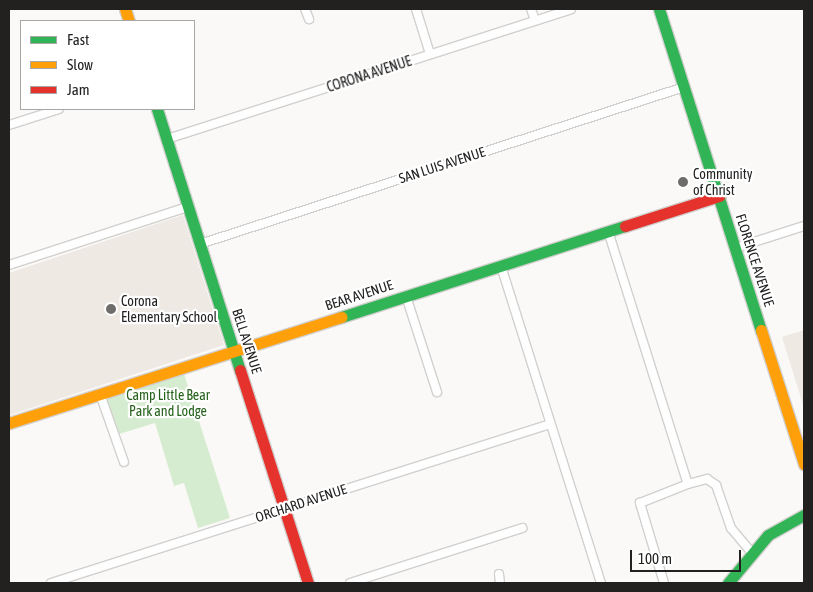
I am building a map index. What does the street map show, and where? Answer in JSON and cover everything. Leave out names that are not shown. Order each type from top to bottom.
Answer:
[{"type":"street","points":[[306,9],[309,19]]},
{"type":"street","points":[[416,9],[430,54]]},
{"type":"street","points":[[531,9],[534,20]]},
{"type":"street","name":"CORONA AVENUE","points":[[167,139],[571,9]]},
{"type":"street","name":"FLORENCE AVENUE","points":[[659,9],[804,464]]},
{"type":"street","name":"SAN LUIS AVENUE","points":[[200,244],[684,87]]},
{"type":"street","points":[[9,125],[56,110]]},
{"type":"street","name":"BELL AVENUE","points":[[157,110],[308,583]]},
{"type":"street","name":"BEAR AVENUE","points":[[9,424],[719,196]]},
{"type":"street","points":[[9,265],[188,208]]},
{"type":"street","points":[[735,248],[804,226]]},
{"type":"street","points":[[608,231],[688,484]]},
{"type":"street","points":[[501,266],[601,583]]},
{"type":"street","points":[[406,296],[437,392]]},
{"type":"street","points":[[100,394],[124,462]]},
{"type":"street","name":"ORCHARD AVENUE","points":[[51,583],[550,424]]},
{"type":"street","points":[[664,583],[640,503],[688,484],[707,479],[716,485],[731,528],[752,552]]},
{"type":"street","points":[[728,583],[752,552],[779,527],[804,516]]},
{"type":"street","points":[[350,583],[522,528]]},
{"type":"street","points":[[499,574],[500,583]]},
{"type":"shaded area","name":"Corona Elementary School","points":[[183,215],[224,345],[10,415],[9,273]]},
{"type":"shaded area","points":[[804,330],[804,408],[782,337]]},
{"type":"green space","name":"Camp Little Bear Park and Lodge","points":[[184,374],[230,518],[198,528],[184,483],[174,486],[155,423],[116,435],[105,398]]},
{"type":"traffic: fast","points":[[659,9],[761,330]]},
{"type":"traffic: fast","points":[[157,110],[240,370]]},
{"type":"traffic: fast","points":[[341,317],[625,226]]},
{"type":"traffic: fast","points":[[728,583],[768,535],[804,515]]},
{"type":"traffic: slow","points":[[125,9],[129,20]]},
{"type":"traffic: slow","points":[[9,423],[341,317]]},
{"type":"traffic: slow","points":[[761,330],[804,464]]},
{"type":"traffic: jam","points":[[625,226],[719,196]]},
{"type":"traffic: jam","points":[[240,370],[308,583]]},
{"type":"place","name":"Community of Christ","points":[[683,182]]},
{"type":"place","name":"Corona Elementary School","points":[[111,309]]}]
